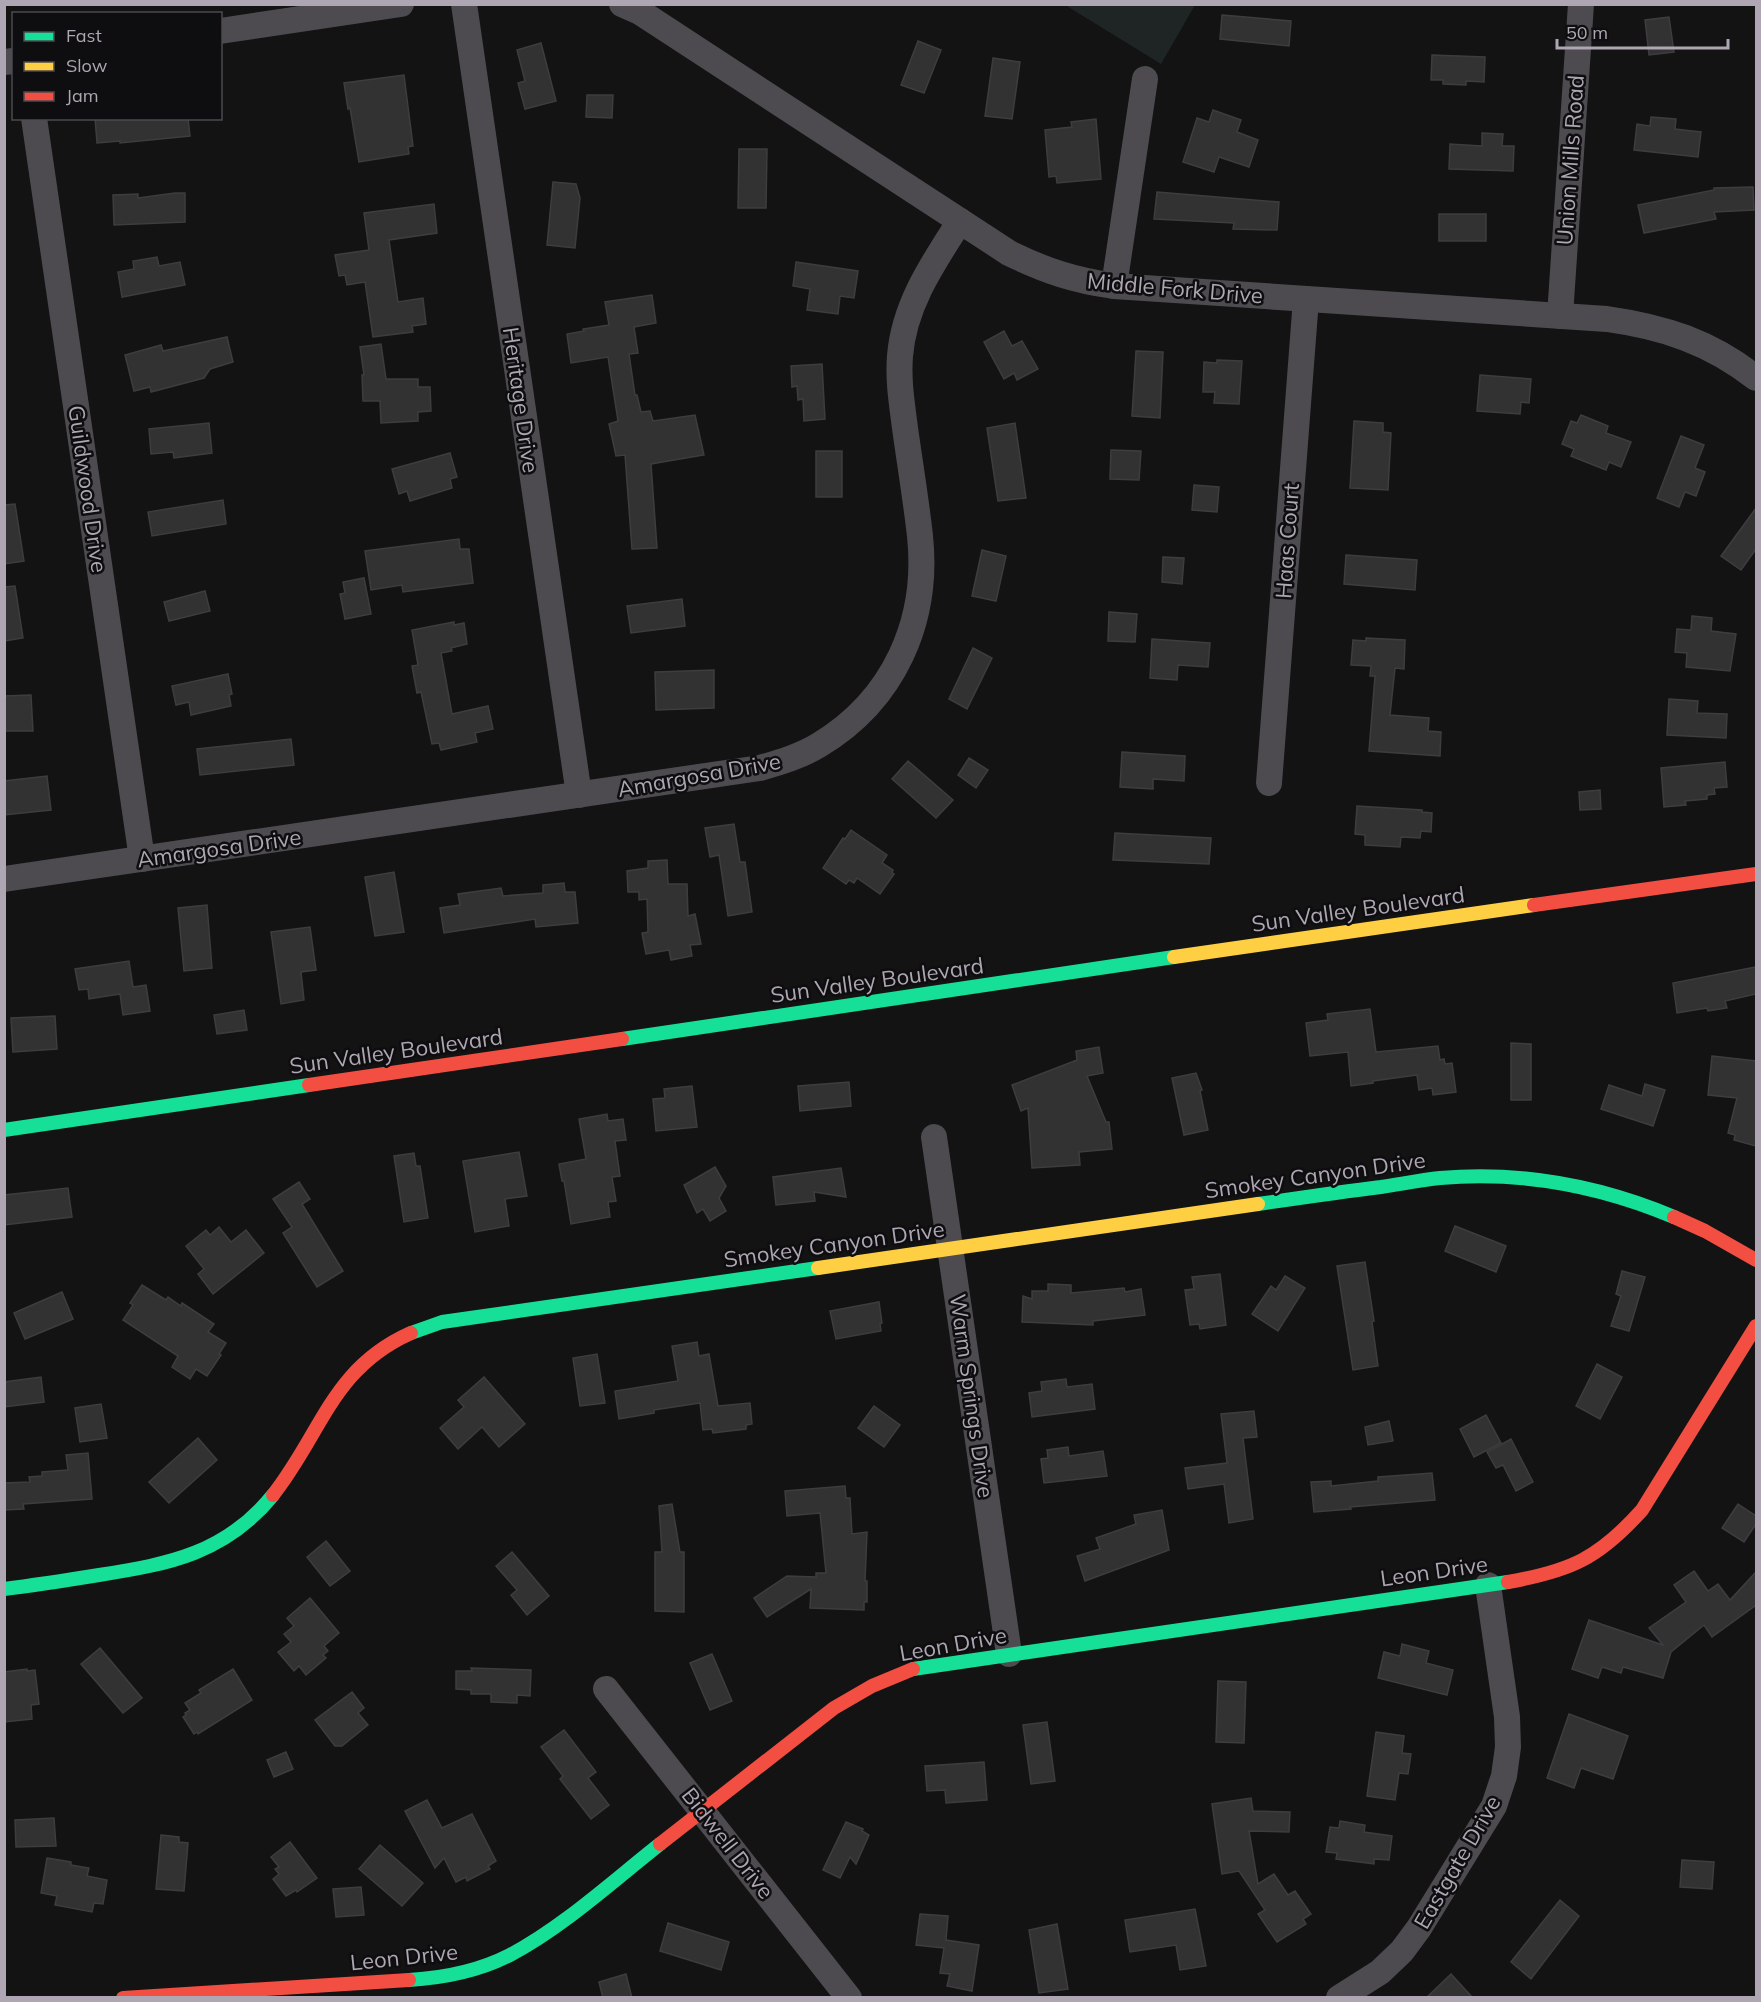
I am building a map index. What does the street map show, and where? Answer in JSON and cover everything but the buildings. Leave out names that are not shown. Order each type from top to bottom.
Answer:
[{"type":"street","points":[[222,31],[359,8],[401,4]]},
{"type":"street","name":"Heritage Drive","points":[[464,4],[579,795]]},
{"type":"street","name":"Middle Fork Drive","points":[[622,4],[640,12],[1009,253],[1043,269],[1079,281],[1114,286],[1560,316],[1640,324],[1676,333],[1710,348],[1740,365],[1756,378]]},
{"type":"street","name":"Union Mills Road","points":[[1560,316],[1581,4]]},
{"type":"street","points":[[1114,286],[1145,79]]},
{"type":"street","name":"Guildwood Drive","points":[[34,120],[142,859]]},
{"type":"street","name":"Amargosa Drive","points":[[4,879],[760,768],[789,759],[819,745],[848,725],[873,700],[894,670],[909,639],[919,603],[922,567],[920,536],[899,387],[900,355],[906,322],[917,291],[960,221]]},
{"type":"street","name":"Haas Court","points":[[1269,783],[1306,299]]},
{"type":"street","name":"Sun Valley Boulevard","points":[[4,1130],[1359,930],[1756,874]]},
{"type":"street","name":"Warm Springs Drive","points":[[934,1137],[1010,1654]]},
{"type":"street","name":"Smokey Canyon Drive","points":[[4,1589],[160,1566],[192,1556],[222,1541],[253,1518],[277,1492],[340,1388],[361,1364],[385,1345],[414,1331],[454,1321],[1440,1178],[1492,1176],[1541,1180],[1592,1189],[1638,1202],[1688,1221],[1756,1260]]},
{"type":"street","name":"Leon Drive","points":[[123,1998],[365,1991],[469,1971],[508,1956],[543,1936],[854,1694],[883,1679],[914,1669],[1488,1585],[1548,1575],[1574,1567],[1600,1552],[1622,1534],[1642,1510],[1756,1326]]},
{"type":"street","name":"Eastgate Drive","points":[[1339,1998],[1380,1972],[1402,1950],[1419,1928],[1494,1806],[1504,1776],[1508,1747],[1507,1717],[1488,1585]]},
{"type":"street","name":"Bidwell Drive","points":[[606,1689],[849,1998]]},
{"type":"shaded area","points":[[1065,5],[1195,5],[1161,64]]},
{"type":"traffic: fast","points":[[622,1039],[1174,957]]},
{"type":"traffic: fast","points":[[4,1130],[309,1085]]},
{"type":"traffic: fast","points":[[1258,1204],[1440,1178],[1470,1176],[1560,1183],[1618,1197],[1674,1217]]},
{"type":"traffic: fast","points":[[411,1333],[442,1322],[818,1268]]},
{"type":"traffic: fast","points":[[4,1589],[125,1571],[195,1553],[236,1530],[255,1515],[273,1495]]},
{"type":"traffic: fast","points":[[913,1669],[1508,1582]]},
{"type":"traffic: fast","points":[[409,1980],[461,1973],[510,1955],[568,1917],[660,1844]]},
{"type":"traffic: slow","points":[[1174,957],[1534,905]]},
{"type":"traffic: slow","points":[[818,1268],[1258,1204]]},
{"type":"traffic: jam","points":[[1534,905],[1756,874]]},
{"type":"traffic: jam","points":[[309,1085],[622,1039]]},
{"type":"traffic: jam","points":[[1674,1217],[1705,1231],[1756,1260]]},
{"type":"traffic: jam","points":[[1508,1582],[1549,1573],[1582,1560],[1612,1540],[1642,1510],[1756,1326]]},
{"type":"traffic: jam","points":[[273,1495],[346,1383],[363,1364],[384,1347],[411,1333]]},
{"type":"traffic: jam","points":[[660,1844],[834,1708],[872,1686],[913,1669]]},
{"type":"traffic: jam","points":[[123,1998],[409,1980]]}]
